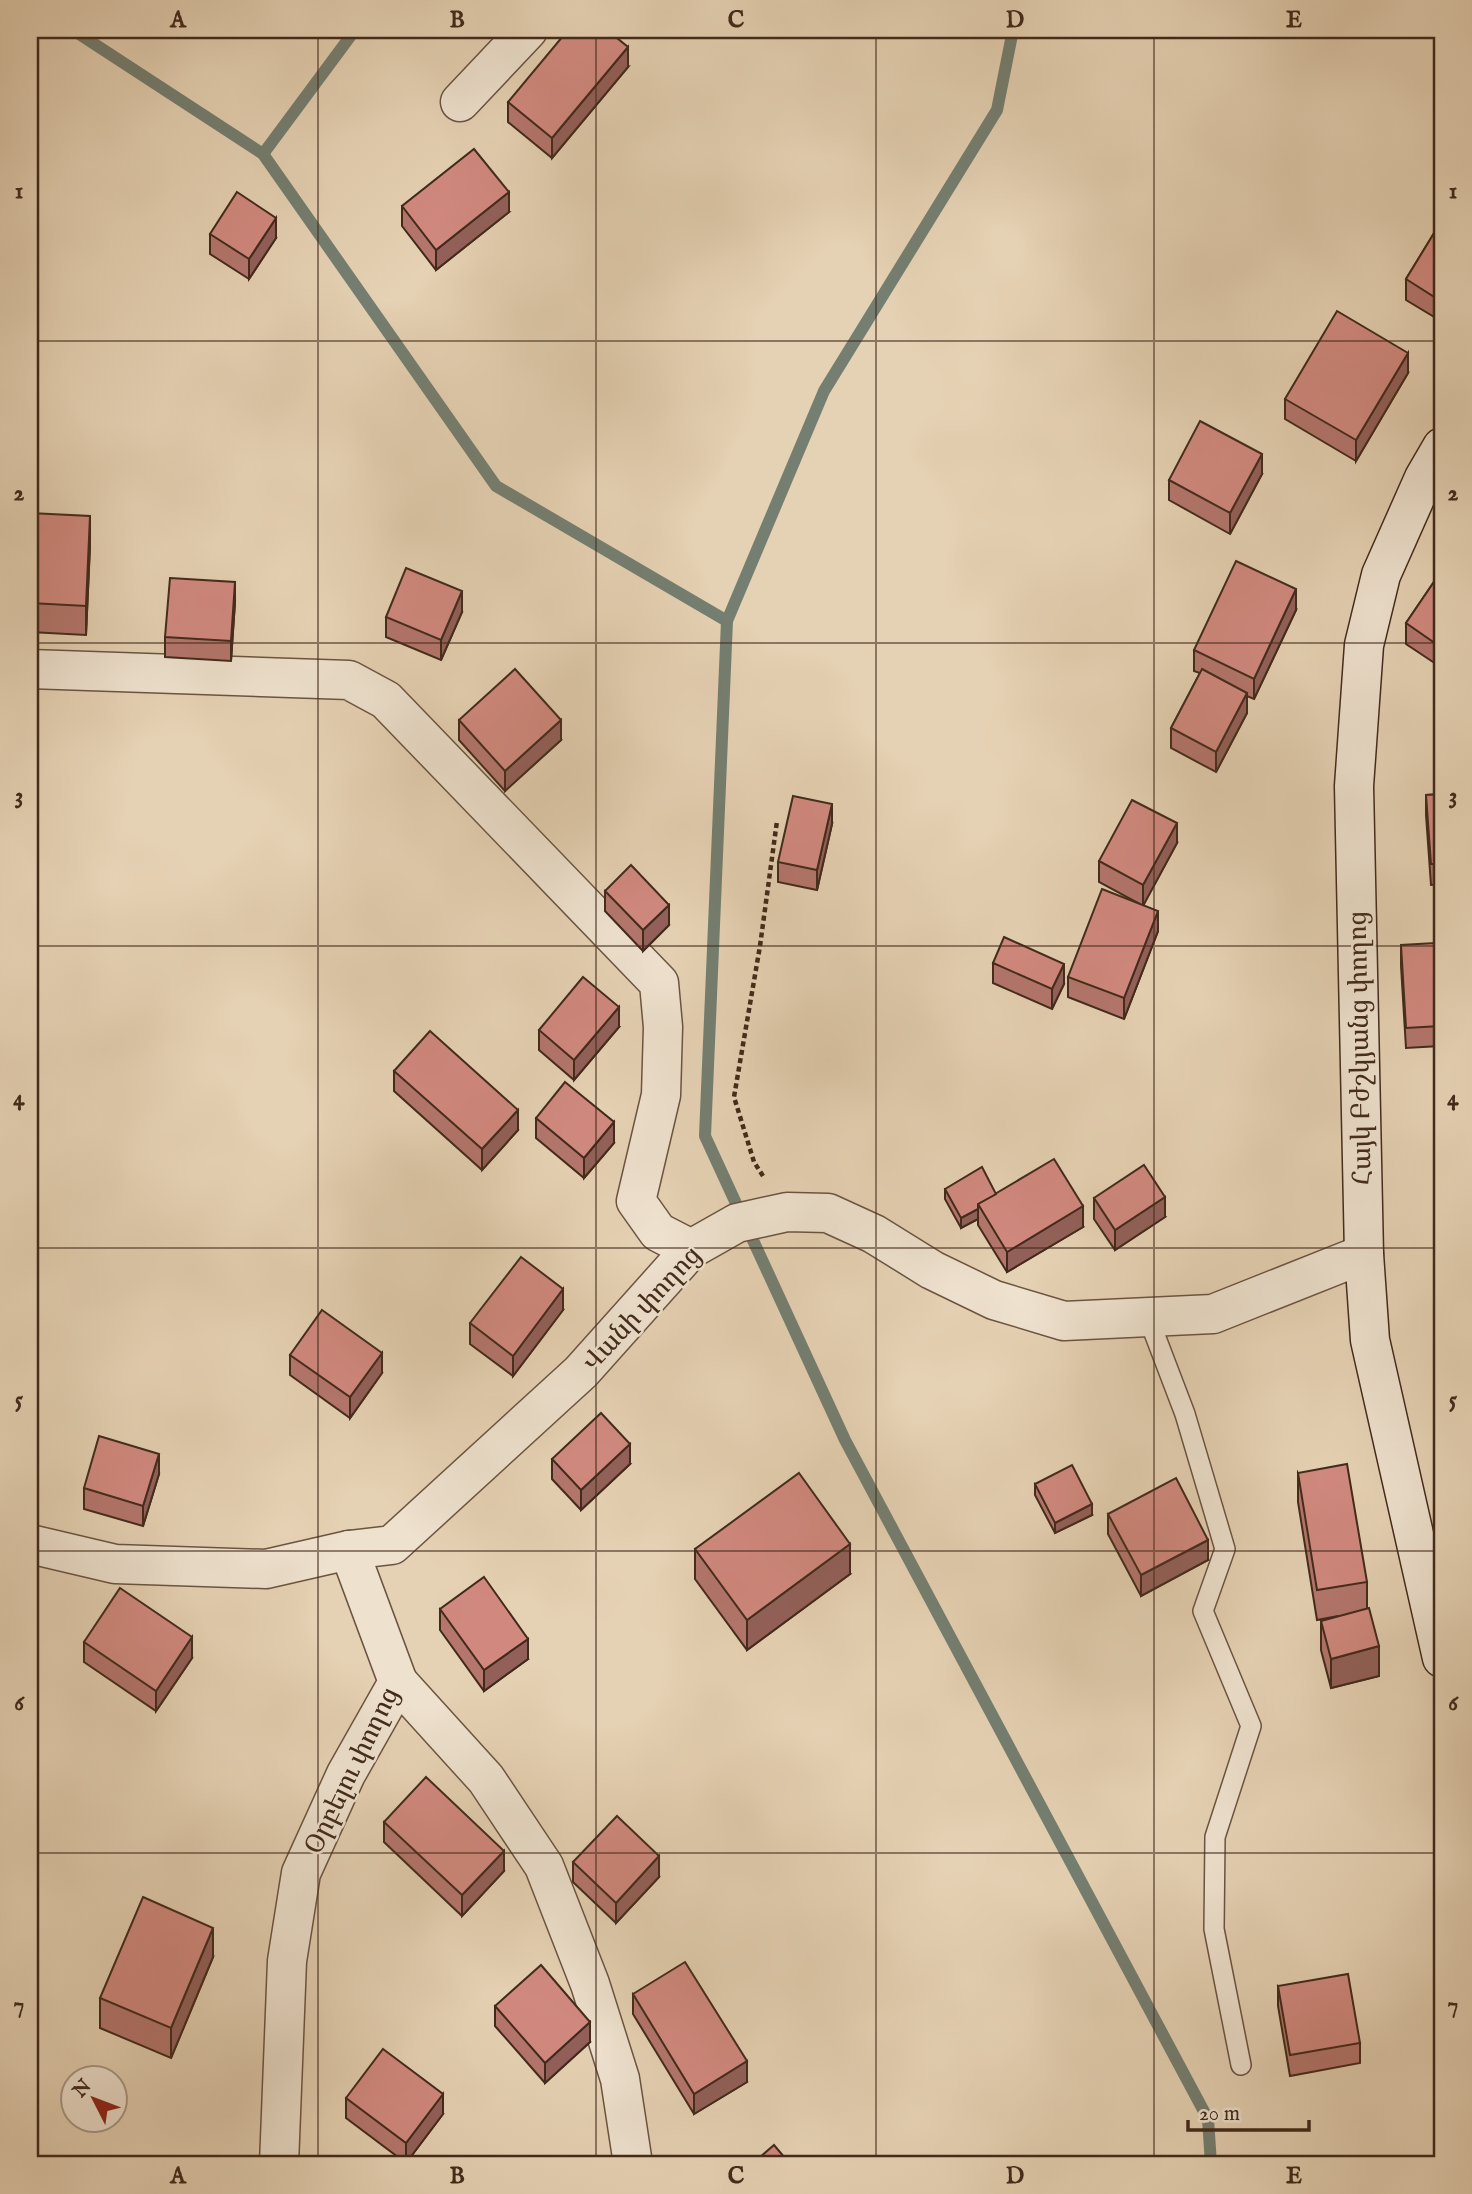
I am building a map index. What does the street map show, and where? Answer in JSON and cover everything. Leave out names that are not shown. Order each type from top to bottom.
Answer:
[{"type":"street","points":[[460,102],[528,30]]},
{"type":"street","name":"Հայկ Բժշկյանց փողոց","points":[[1442,446],[1424,478],[1381,575],[1364,645],[1354,786],[1364,1254],[1370,1340],[1442,1658]]},
{"type":"street","points":[[30,669],[349,680],[386,700],[659,983],[663,1027],[661,1095],[636,1201],[658,1232],[691,1249]]},
{"type":"street","name":"Վանի փողոց","points":[[30,1544],[115,1564],[266,1569],[349,1550],[392,1545],[581,1372],[691,1249],[737,1223],[787,1212],[828,1213],[874,1234],[932,1270],[994,1300],[1064,1321],[1213,1314],[1364,1254]]},
{"type":"street","name":"Օրբելու փողոց","points":[[279,2164],[286,1961],[301,1872],[346,1774],[398,1682],[349,1550]]},
{"type":"street","points":[[398,1682],[486,1779],[544,1866],[590,1984],[620,2079],[633,2164]]},
{"type":"lane","points":[[1148,1317],[1185,1414],[1225,1549],[1203,1611],[1251,1726],[1215,1837],[1214,1929],[1241,2065]]},
{"type":"path","points":[[777,821],[734,1097],[754,1162],[787,1212]]},
{"type":"building","points":[[568,30],[607,30],[628,47],[552,138],[508,102]]},
{"type":"building","points":[[474,149],[509,192],[436,250],[402,206]]},
{"type":"building","points":[[237,192],[276,218],[249,259],[210,234]]},
{"type":"building","points":[[1442,220],[1442,288],[1436,298],[1406,279]]},
{"type":"building","points":[[1337,311],[1408,353],[1356,440],[1285,399]]},
{"type":"building","points":[[1200,421],[1262,454],[1230,513],[1169,480]]},
{"type":"building","points":[[30,513],[90,516],[86,606],[30,603]]},
{"type":"building","points":[[1236,561],[1296,589],[1254,679],[1194,650]]},
{"type":"building","points":[[406,568],[462,591],[441,640],[386,617]]},
{"type":"building","points":[[1442,570],[1442,648],[1406,623]]},
{"type":"building","points":[[170,578],[235,582],[231,641],[165,637]]},
{"type":"building","points":[[515,669],[561,720],[505,771],[459,720]]},
{"type":"building","points":[[1202,669],[1247,693],[1216,752],[1171,728]]},
{"type":"building","points":[[1442,794],[1442,864],[1431,864],[1426,795]]},
{"type":"building","points":[[793,796],[832,804],[817,870],[778,862]]},
{"type":"building","points":[[1132,800],[1177,823],[1143,885],[1099,861]]},
{"type":"building","points":[[631,865],[669,905],[643,930],[605,891]]},
{"type":"building","points":[[1102,889],[1158,911],[1124,998],[1068,977]]},
{"type":"building","points":[[1004,937],[1064,964],[1052,989],[993,963]]},
{"type":"building","points":[[1435,943],[1440,1026],[1406,1028],[1401,945]]},
{"type":"building","points":[[583,977],[619,1007],[574,1060],[539,1030]]},
{"type":"building","points":[[430,1031],[518,1110],[482,1149],[394,1071]]},
{"type":"building","points":[[565,1082],[614,1122],[584,1158],[536,1118]]},
{"type":"building","points":[[1054,1159],[1083,1206],[1007,1252],[978,1204]]},
{"type":"building","points":[[1144,1165],[1165,1197],[1115,1230],[1094,1198]]},
{"type":"building","points":[[982,1167],[996,1194],[978,1204],[978,1209],[961,1218],[945,1189]]},
{"type":"building","points":[[521,1257],[563,1289],[513,1356],[470,1323]]},
{"type":"building","points":[[322,1310],[382,1353],[350,1397],[290,1355]]},
{"type":"building","points":[[1442,1376],[1442,1397],[1439,1396]]},
{"type":"building","points":[[601,1413],[630,1444],[581,1490],[552,1459]]},
{"type":"building","points":[[99,1436],[159,1454],[143,1506],[84,1488]]},
{"type":"building","points":[[1347,1464],[1367,1582],[1317,1590],[1298,1473]]},
{"type":"building","points":[[1072,1465],[1092,1504],[1055,1523],[1035,1484]]},
{"type":"building","points":[[799,1473],[850,1544],[747,1620],[695,1549]]},
{"type":"building","points":[[1176,1478],[1208,1540],[1141,1575],[1108,1514]]},
{"type":"building","points":[[484,1577],[528,1639],[484,1670],[440,1609]]},
{"type":"building","points":[[120,1588],[192,1637],[156,1691],[84,1642]]},
{"type":"building","points":[[1369,1608],[1379,1646],[1331,1659],[1321,1621]]},
{"type":"building","points":[[426,1777],[504,1851],[462,1895],[384,1822]]},
{"type":"building","points":[[617,1816],[659,1856],[616,1903],[573,1862]]},
{"type":"building","points":[[143,1897],[213,1928],[171,2028],[100,1998]]},
{"type":"building","points":[[685,1962],[747,2061],[694,2094],[633,1994]]},
{"type":"building","points":[[541,1965],[590,2022],[545,2063],[495,2006]]},
{"type":"building","points":[[1348,1974],[1360,2043],[1290,2055],[1278,1986]]},
{"type":"building","points":[[383,2049],[443,2094],[406,2143],[346,2098]]},
{"type":"building","points":[[774,2145],[790,2164],[752,2164]]},
{"type":"waterway","points":[[73,30],[263,154],[496,486],[727,621]]},
{"type":"waterway","points":[[263,154],[355,30]]},
{"type":"waterway","points":[[1013,30],[997,110],[824,391],[727,621],[705,1136],[845,1440],[1208,2119],[1211,2164]]}]
